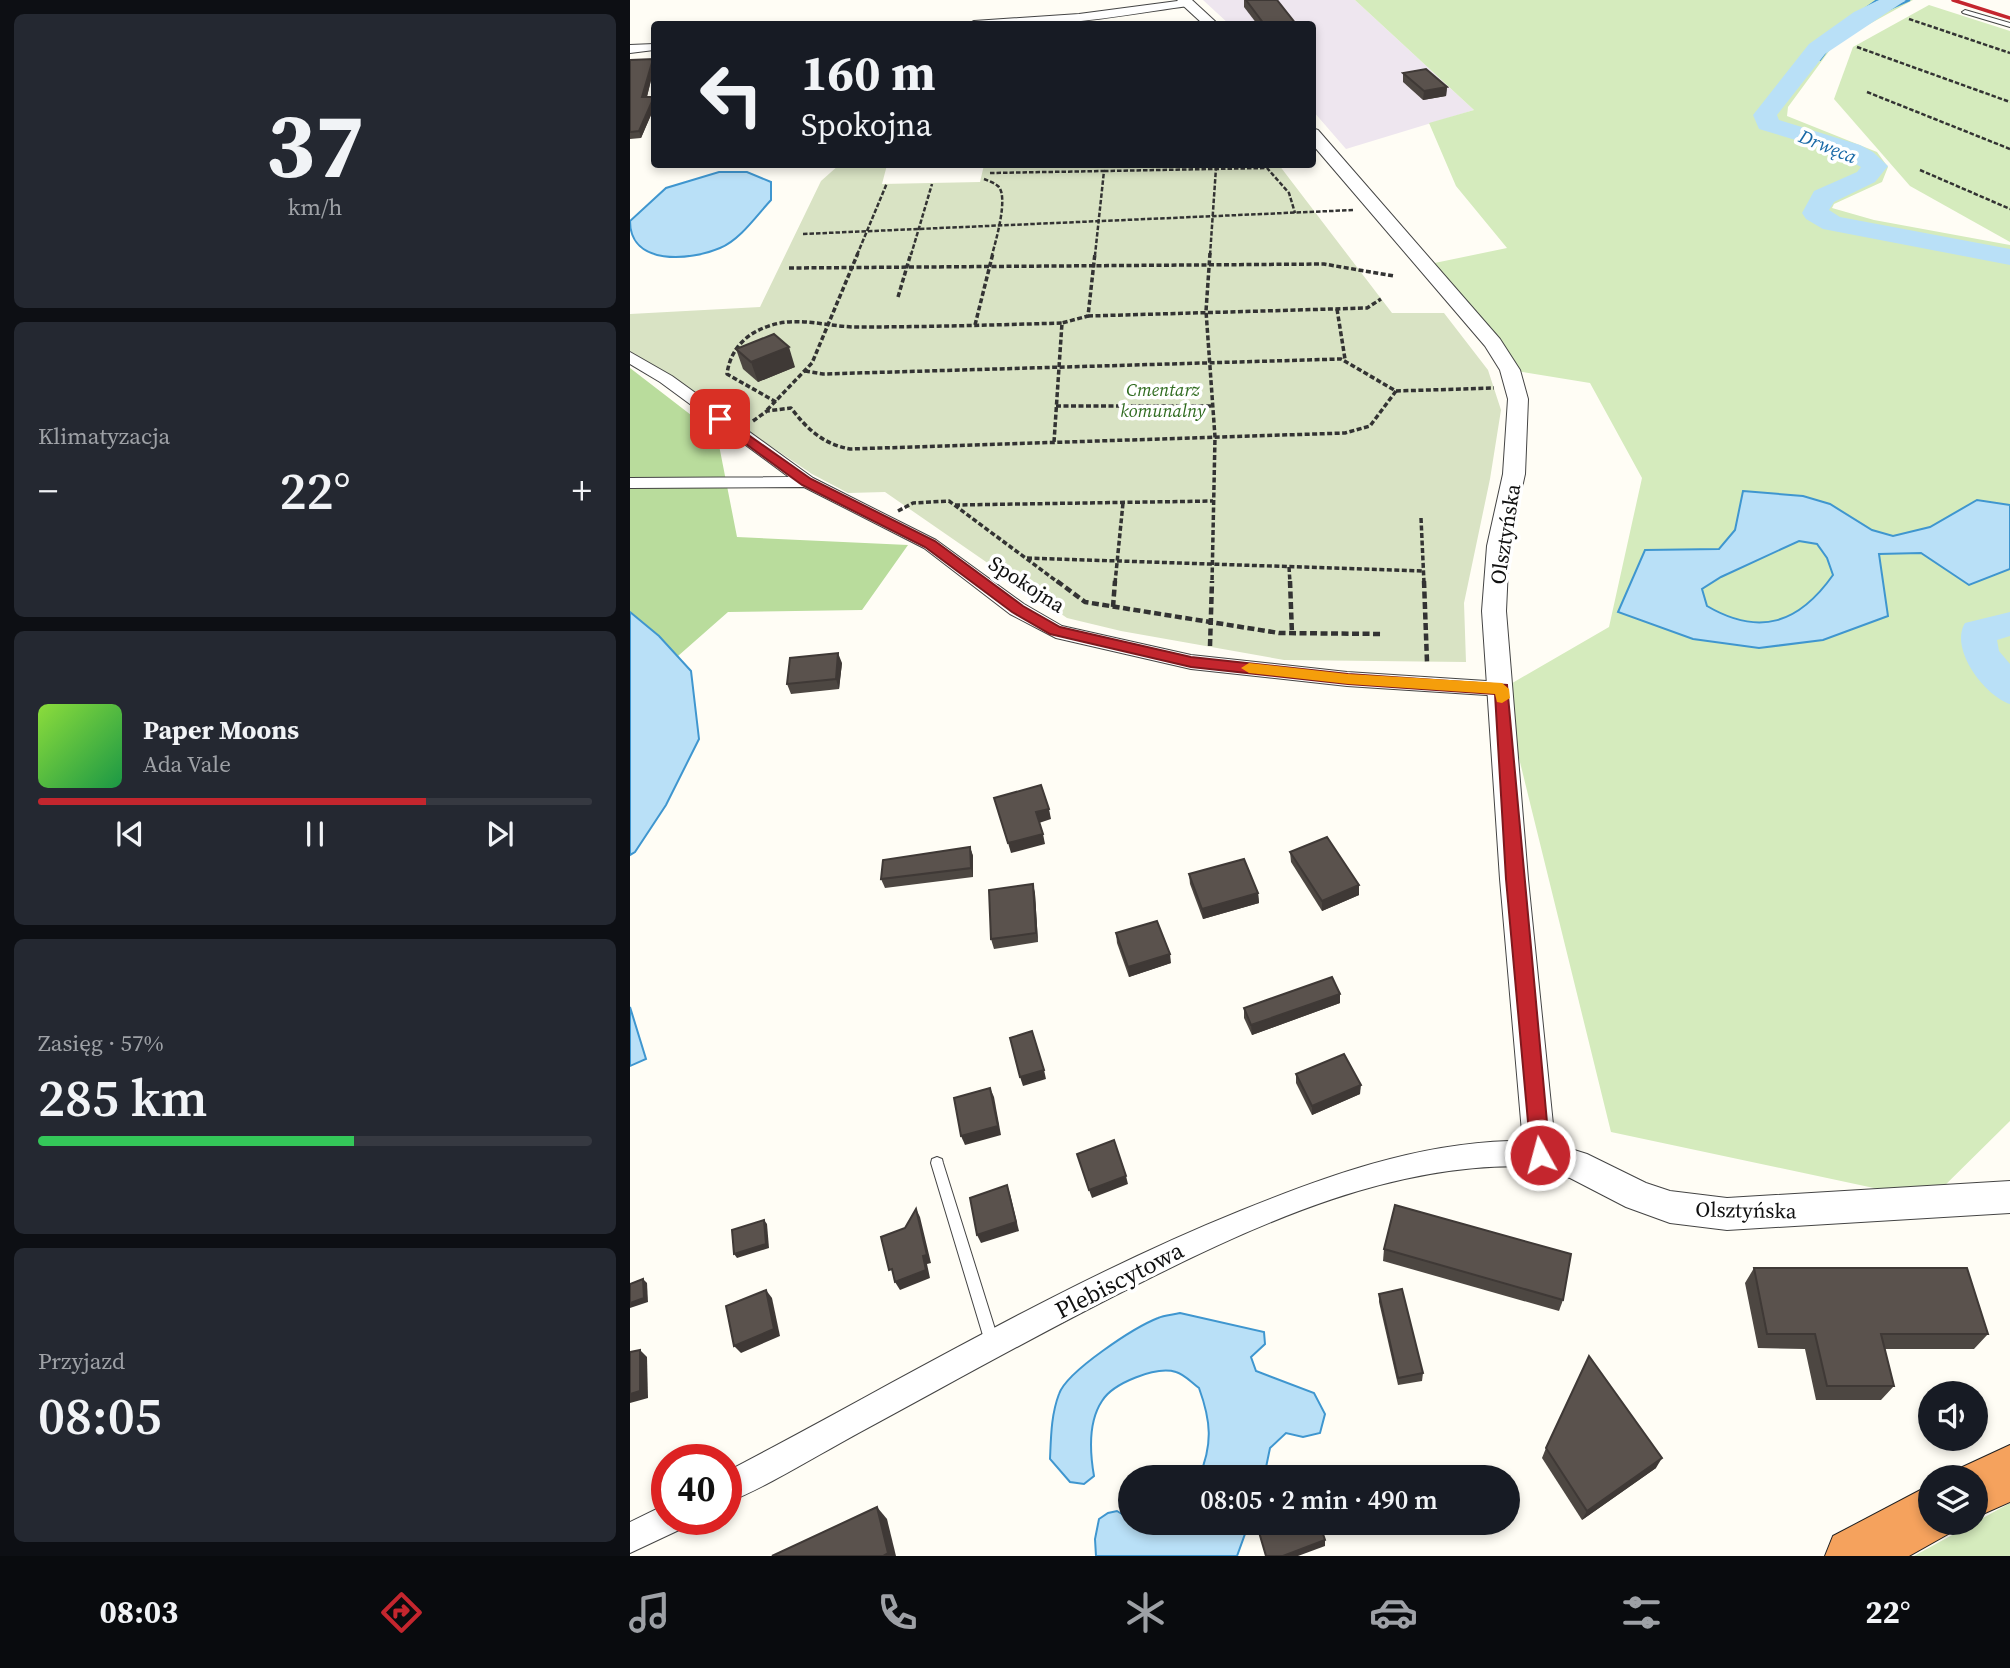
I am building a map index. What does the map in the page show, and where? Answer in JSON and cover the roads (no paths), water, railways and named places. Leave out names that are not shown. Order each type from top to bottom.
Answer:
[{"type":"highway","points":[[1988,1484],[2010,1472]]},
{"type":"highway","points":[[1853,1556],[1918,1520]]},
{"type":"street","points":[[1018,21],[1090,16],[1186,1],[1208,21]]},
{"type":"street","points":[[630,49],[651,47]]},
{"type":"street","name":"Olsztyńska","points":[[1316,138],[1493,343],[1510,370],[1518,399],[1514,474],[1498,546],[1495,598],[1514,879],[1540,1155],[1576,1166],[1638,1196],[1671,1207],[1727,1214],[2010,1197]]},
{"type":"street","name":"Spokojna","points":[[630,357],[666,379],[807,482],[930,544],[1017,609],[1056,631],[1209,664],[1348,679],[1502,689]]},
{"type":"street","points":[[630,483],[807,482]]},
{"type":"street","name":"Plebiscytowa","points":[[742,1479],[1108,1283],[1195,1241],[1339,1186],[1438,1157],[1507,1152],[1540,1155]]},
{"type":"street","points":[[630,1538],[651,1528]]},
{"type":"lane","points":[[1965,12],[2010,25]]},
{"type":"lane","points":[[937,1163],[993,1345]]},
{"type":"water","points":[[1877,0],[1910,0],[1873,17],[1848,33],[1827,50],[1820,60],[1803,57],[1816,43]]},
{"type":"water","points":[[719,172],[747,172],[771,182],[771,200],[741,233],[720,248],[693,256],[664,256],[651,253],[640,246],[633,236],[630,221],[666,188]]},
{"type":"water","points":[[1743,491],[1803,496],[1830,504],[1872,530],[1893,536],[1930,527],[1977,500],[2010,505],[2010,569],[1969,585],[1921,553],[1879,554],[1888,616],[1823,640],[1759,648],[1693,639],[1618,612],[1645,550],[1719,549],[1735,530]],"holes":[[[1799,541],[1817,544],[1827,558],[1833,575],[1820,591],[1792,614],[1777,620],[1744,621],[1726,616],[1707,606],[1702,589],[1721,577]]]},
{"type":"water","points":[[630,612],[659,636],[691,671],[699,739],[666,805],[635,852],[630,855]]},
{"type":"water","points":[[630,1007],[646,1059],[630,1066]]},
{"type":"water","points":[[1180,1313],[1264,1332],[1265,1344],[1251,1357],[1256,1371],[1314,1393],[1325,1414],[1320,1433],[1303,1437],[1286,1433],[1270,1448],[1266,1465],[1204,1465],[1209,1432],[1199,1388],[1179,1373],[1158,1371],[1125,1382],[1102,1401],[1092,1428],[1094,1476],[1084,1484],[1070,1482],[1050,1459],[1054,1410],[1059,1394],[1065,1384],[1088,1362],[1134,1330],[1158,1318]]},
{"type":"water","points":[[1118,1512],[1118,1535],[1245,1535],[1237,1556],[1096,1556],[1095,1539],[1099,1519],[1108,1513]]},
{"type":"waterway","name":"Drwęca","points":[[1895,0],[1862,17],[1817,49],[1765,115],[1768,124],[1838,145],[1864,157],[1875,166],[1866,177],[1823,197],[1815,213],[1832,223],[2010,257]]},
{"type":"waterway","name":"Drwęca","points":[[2010,624],[1978,632],[1981,654],[2010,690]]},
{"type":"railway","points":[[1953,0],[2010,18]]},
{"type":"park label","name":"Cmentarz komunalny","points":[[1163,399]]}]
